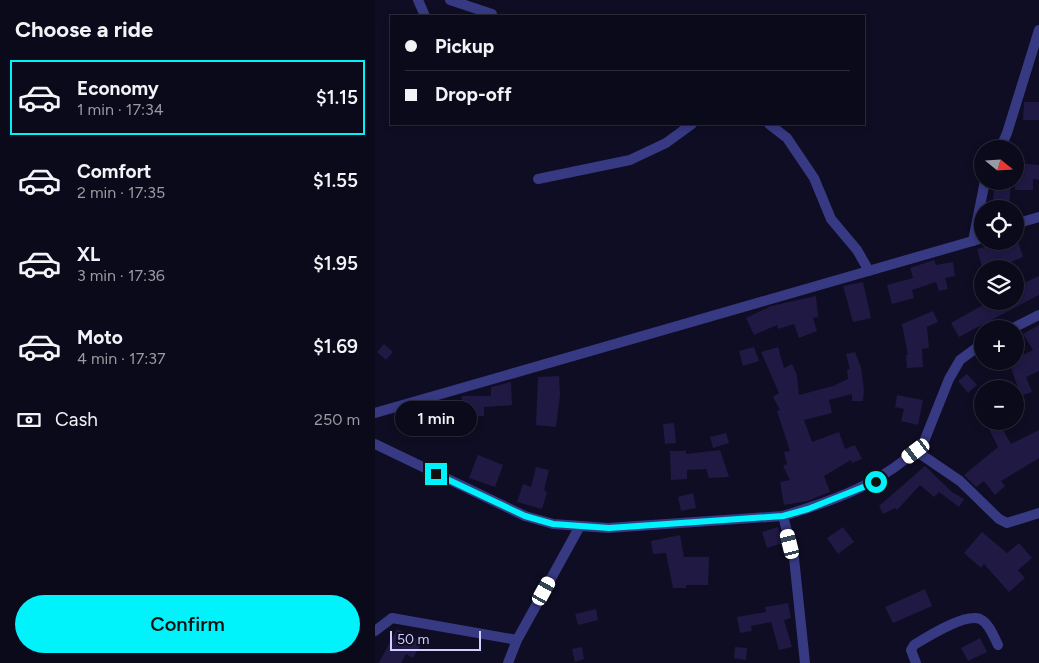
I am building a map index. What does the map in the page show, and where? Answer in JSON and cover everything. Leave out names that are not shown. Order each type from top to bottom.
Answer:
[{"type":"street","points":[[418,0],[425,15]]},
{"type":"street","points":[[450,0],[492,14]]},
{"type":"street","points":[[1004,140],[1039,30]]},
{"type":"street","points":[[538,179],[630,160],[666,143],[691,125]]},
{"type":"street","points":[[770,125],[787,138],[814,178],[831,219],[857,250],[869,271]]},
{"type":"street","points":[[1024,221],[1039,217]]},
{"type":"street","points":[[375,413],[974,241]]},
{"type":"street","points":[[1024,322],[1039,315]]},
{"type":"street","points":[[375,444],[525,516],[553,524],[637,527],[783,516],[808,509],[876,482],[916,451],[923,444],[949,379],[960,360],[974,350]]},
{"type":"street","points":[[916,451],[960,481],[999,519],[1007,523],[1039,513]]},
{"type":"street","points":[[783,516],[794,558],[805,663]]},
{"type":"street","points":[[509,663],[517,640],[580,526]]},
{"type":"street","points":[[375,630],[392,618],[517,640]]},
{"type":"street","points":[[916,663],[911,650],[914,645],[956,623],[970,618],[980,619],[989,627],[998,645]]},
{"type":"building","points":[[1024,102],[1039,102],[1039,120],[1023,120]]},
{"type":"building","points":[[1024,164],[1039,165],[1039,180],[1033,179],[1033,190],[1024,190]]},
{"type":"building","points":[[994,190],[1010,190],[1010,200],[993,200]]},
{"type":"building","points":[[977,250],[1021,250],[1023,257],[1016,260],[980,260]]},
{"type":"building","points":[[934,260],[936,265],[953,262],[955,276],[945,278],[948,289],[939,291],[936,282],[912,290],[914,298],[892,304],[887,285],[913,278],[910,268]]},
{"type":"building","points":[[1039,276],[1039,295],[1024,303],[1024,283]]},
{"type":"building","points":[[863,282],[871,318],[853,322],[843,286]]},
{"type":"building","points":[[816,296],[818,317],[813,318],[817,331],[799,338],[794,324],[778,329],[777,325],[754,335],[746,318],[771,306]]},
{"type":"building","points":[[974,310],[1010,310],[991,320],[974,320],[974,329],[959,337],[951,323]]},
{"type":"building","points":[[933,311],[938,322],[927,327],[929,348],[922,349],[923,367],[907,368],[906,355],[908,355],[902,324]]},
{"type":"building","points":[[1039,325],[1039,371],[1026,377],[1032,392],[1024,395],[1024,380],[1015,380],[1012,370],[1024,370],[1024,354],[1033,350],[1024,333]]},
{"type":"building","points":[[384,344],[393,352],[386,360],[377,352]]},
{"type":"building","points":[[754,347],[759,361],[743,366],[739,351]]},
{"type":"building","points":[[778,347],[784,368],[792,364],[797,375],[799,395],[833,386],[848,379],[847,370],[850,369],[846,354],[855,352],[861,368],[864,389],[863,401],[852,401],[852,394],[829,400],[832,413],[804,420],[812,442],[839,432],[845,449],[855,445],[862,459],[852,463],[851,460],[824,476],[830,492],[807,501],[784,505],[780,482],[790,480],[783,466],[787,464],[784,452],[790,451],[777,411],[780,410],[773,397],[779,393],[761,352]]},
{"type":"building","points":[[967,374],[974,382],[974,388],[968,393],[958,381]]},
{"type":"building","points":[[559,376],[560,395],[556,427],[536,425],[538,377]]},
{"type":"building","points":[[511,382],[512,405],[484,407],[484,416],[462,416],[462,396],[491,396],[491,387]]},
{"type":"building","points":[[897,395],[923,400],[918,425],[901,421],[904,409],[895,407]]},
{"type":"building","points":[[674,423],[676,443],[665,444],[663,424]]},
{"type":"building","points":[[990,430],[1003,430],[1011,444],[1039,430],[1039,458],[1001,481],[1005,486],[995,495],[984,481],[976,487],[964,475],[998,447]]},
{"type":"building","points":[[726,433],[729,443],[713,448],[710,437]]},
{"type":"building","points":[[720,450],[729,477],[709,478],[706,469],[687,470],[687,479],[671,480],[670,451],[686,451],[686,454]]},
{"type":"building","points":[[478,455],[503,465],[495,487],[469,478]]},
{"type":"building","points":[[925,466],[952,492],[964,499],[959,507],[939,492],[934,497],[920,485],[897,510],[895,508],[883,514],[879,506]]},
{"type":"building","points":[[536,467],[549,470],[544,490],[547,492],[542,509],[517,502],[523,484],[531,487]]},
{"type":"building","points":[[693,493],[696,508],[681,511],[678,497]]},
{"type":"building","points":[[778,527],[783,543],[767,548],[762,532]]},
{"type":"building","points":[[843,527],[854,542],[838,554],[827,538]]},
{"type":"building","points":[[982,532],[1007,553],[1019,543],[1032,558],[1018,570],[1025,578],[1009,592],[984,564],[981,568],[964,553]]},
{"type":"building","points":[[680,535],[684,557],[709,557],[708,585],[686,585],[686,588],[673,588],[666,553],[653,554],[651,541]]},
{"type":"building","points":[[925,589],[932,606],[893,623],[885,607]]},
{"type":"building","points":[[788,603],[791,618],[784,620],[792,647],[779,650],[771,622],[751,626],[752,631],[740,633],[737,617],[766,612],[765,607]]},
{"type":"building","points":[[596,609],[598,620],[578,625],[575,614]]},
{"type":"building","points":[[397,629],[422,642],[413,658],[406,654],[401,663],[379,663]]},
{"type":"building","points":[[980,638],[987,652],[968,661],[961,648]]},
{"type":"building","points":[[582,647],[584,659],[575,662],[572,649]]},
{"type":"building","points":[[735,647],[747,648],[746,660],[734,658]]},
{"type":"route","points":[[436,474],[525,516],[553,524],[609,528],[783,516],[808,509],[876,482]]}]
